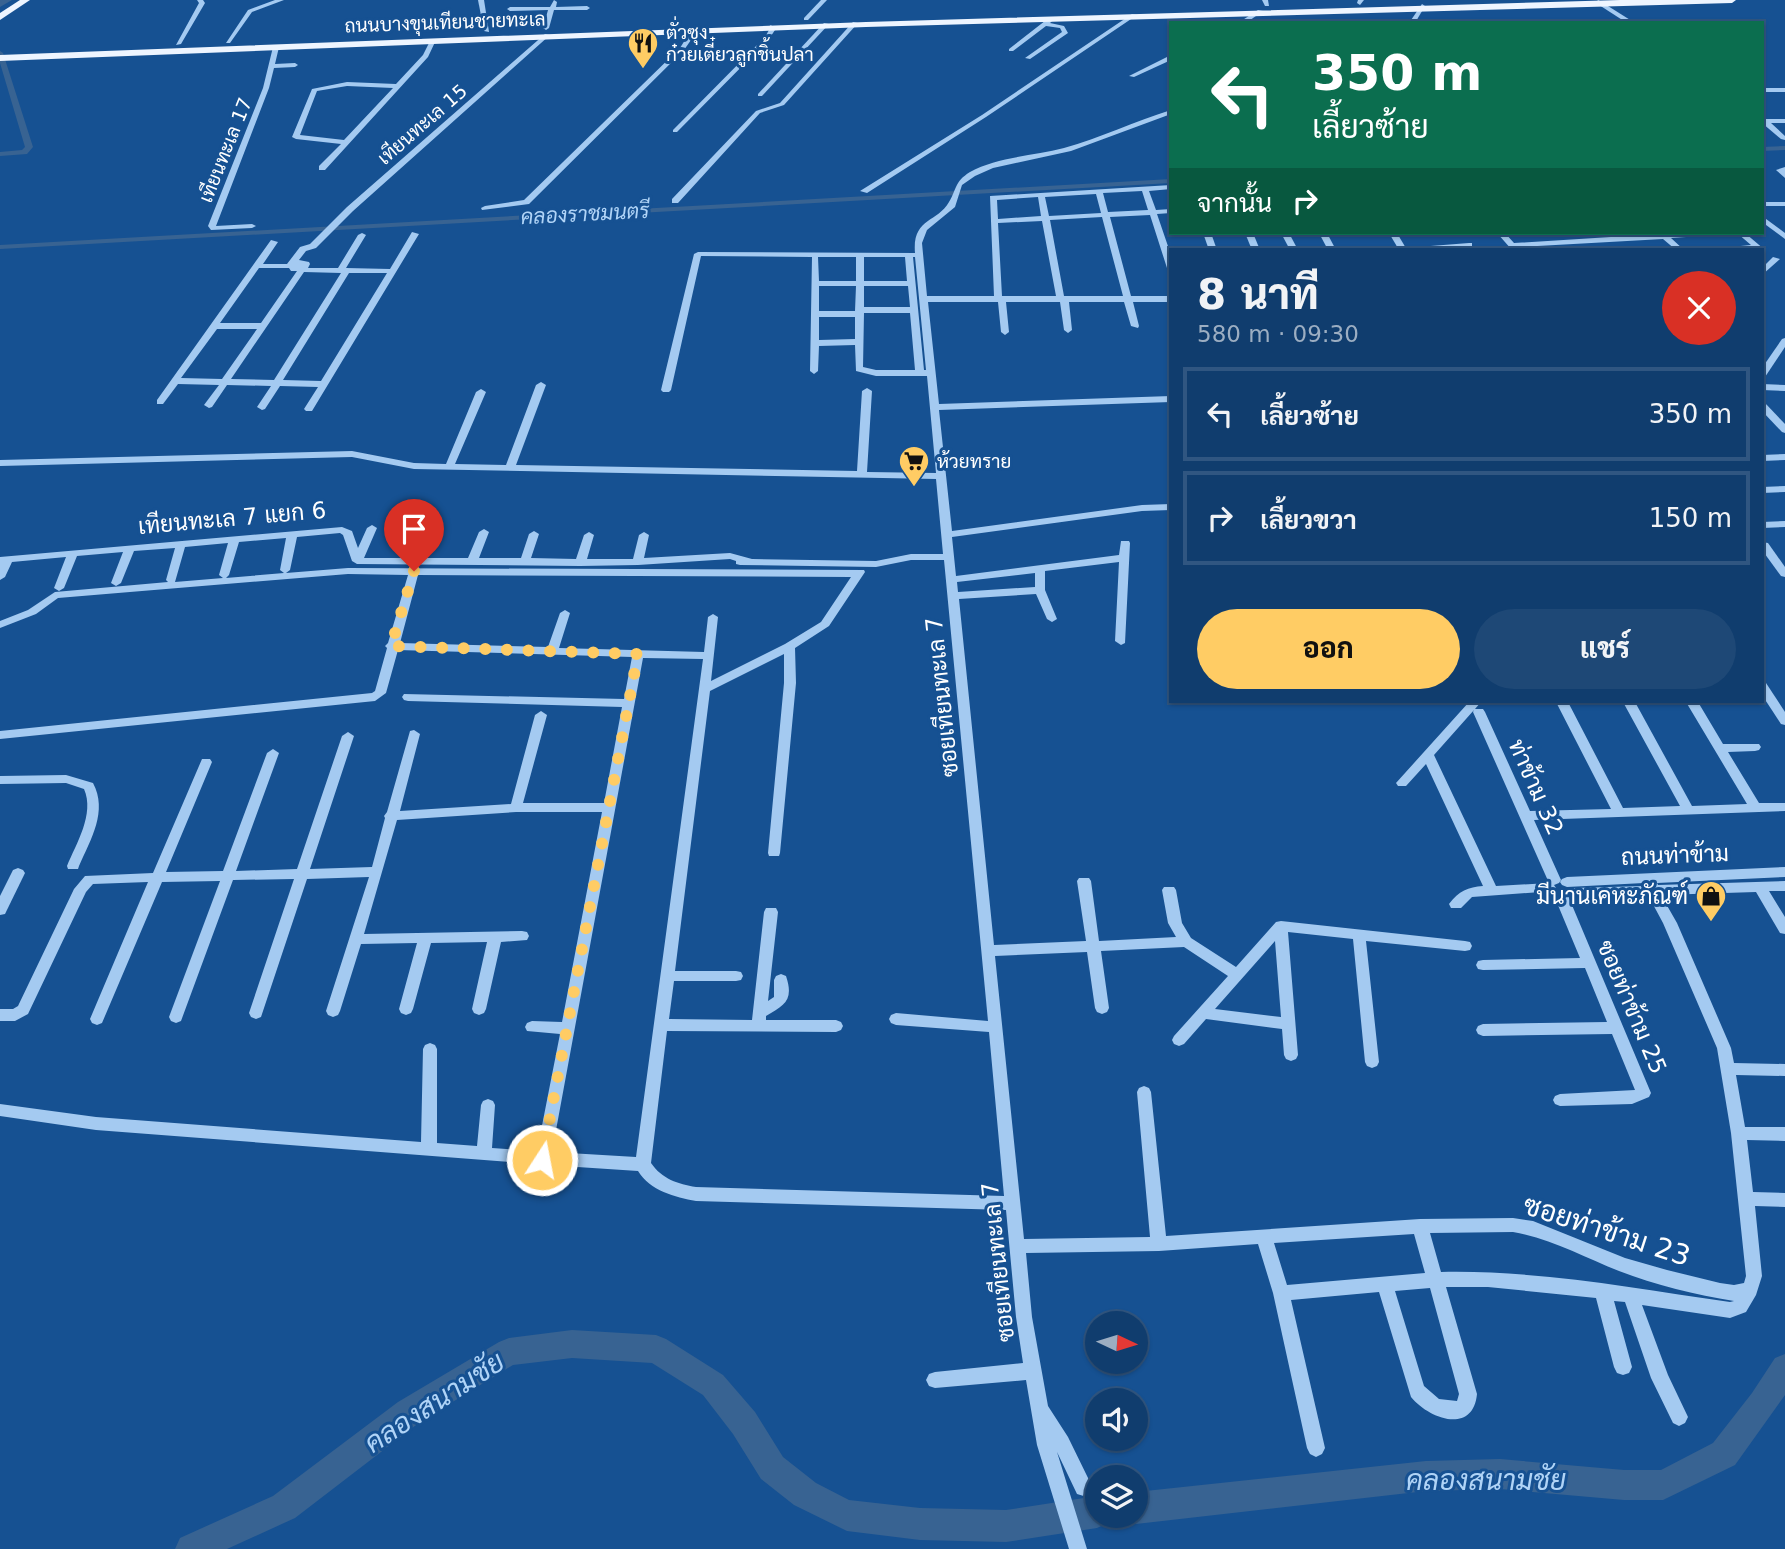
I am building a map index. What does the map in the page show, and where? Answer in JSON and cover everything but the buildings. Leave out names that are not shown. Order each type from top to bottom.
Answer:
[{"type":"main road","points":[[0,12],[11,0]]},
{"type":"main road","points":[[0,12],[19,0]]},
{"type":"main road","points":[[0,12],[26,0]]},
{"type":"main road","name":"ถนนบางขุนเทียนชายทะเล","points":[[4,54],[226,46],[488,31],[690,30],[806,19],[1361,1],[1591,4],[1732,0]]},
{"type":"main road","name":"ถนนบางขุนเทียนชายทะเล","points":[[786,23],[1050,21],[1264,5],[1422,6],[1437,2]]},
{"type":"main road","name":"ถนนบางขุนเทียนชายทะเล","points":[[4,54],[178,44],[276,47],[547,32],[764,25]]},
{"type":"street","points":[[178,44],[200,8],[200,0]]},
{"type":"street","points":[[226,46],[250,10],[282,0]]},
{"type":"street","points":[[481,0],[488,31]]},
{"type":"street","points":[[547,32],[554,0]]},
{"type":"street","points":[[806,19],[824,0]]},
{"type":"street","points":[[1591,4],[1628,21]]},
{"type":"street","points":[[1244,21],[1264,5]]},
{"type":"street","points":[[1413,21],[1422,6]]},
{"type":"street","points":[[510,9],[587,8]]},
{"type":"street","points":[[864,191],[985,116],[1134,15]]},
{"type":"street","points":[[1011,50],[1050,21],[1066,32],[1028,58]]},
{"type":"street","points":[[675,201],[758,112],[782,104],[855,23]]},
{"type":"street","points":[[760,95],[826,24]]},
{"type":"street","points":[[675,128],[767,38],[772,30],[764,25]]},
{"type":"street","points":[[485,208],[526,202],[682,49],[690,30]]},
{"type":"street","name":"เทียนทะเล 15","points":[[313,246],[547,32]]},
{"type":"street","points":[[322,169],[429,52],[433,40]]},
{"type":"street","name":"เทียนทะเล 17","points":[[252,226],[212,226],[273,66],[276,47]]},
{"type":"street","points":[[1132,76],[1169,59]]},
{"type":"street","points":[[273,66],[295,65]]},
{"type":"street","points":[[346,142],[297,139],[314,90],[347,84],[399,86]]},
{"type":"street","points":[[1764,90],[1785,90]]},
{"type":"street","name":"ซอยเทียนทะเล 7","points":[[1078,1549],[1046,1445],[1031,1371],[1016,1246],[934,407],[925,370],[914,255],[921,233],[955,201],[961,181],[991,166],[1068,149],[1169,113]]},
{"type":"street","points":[[1764,120],[1785,121]]},
{"type":"street","points":[[1764,121],[1783,138]]},
{"type":"street","points":[[1785,169],[1780,170],[1785,176]]},
{"type":"street","points":[[1005,332],[1000,300],[993,198],[1169,187]]},
{"type":"street","points":[[1145,189],[1169,262]]},
{"type":"street","points":[[1099,191],[1135,326]]},
{"type":"street","points":[[1041,194],[1068,330]]},
{"type":"street","points":[[1770,197],[1781,204]]},
{"type":"street","points":[[995,221],[1169,211]]},
{"type":"street","points":[[1764,220],[1785,237]]},
{"type":"street","points":[[1764,229],[1785,227]]},
{"type":"street","points":[[309,409],[415,234]]},
{"type":"street","points":[[262,407],[362,235]]},
{"type":"street","points":[[1544,235],[1558,248]]},
{"type":"street","points":[[1585,235],[1599,248]]},
{"type":"street","points":[[1514,248],[1552,242],[1662,235],[1678,248]]},
{"type":"street","points":[[1703,235],[1718,248]]},
{"type":"street","points":[[1743,235],[1759,248]]},
{"type":"street","points":[[1625,236],[1639,248]]},
{"type":"street","points":[[160,402],[274,242]]},
{"type":"street","points":[[209,405],[316,249],[313,246],[303,249],[291,265]]},
{"type":"street","points":[[1445,248],[1472,247]]},
{"type":"street","points":[[666,390],[698,254],[914,255],[911,283],[920,305]]},
{"type":"street","points":[[860,255],[859,369],[925,370]]},
{"type":"street","points":[[814,371],[815,258]]},
{"type":"street","points":[[1764,271],[1776,259]]},
{"type":"street","points":[[257,266],[301,262],[304,267]]},
{"type":"street","points":[[304,267],[393,271]]},
{"type":"street","points":[[815,284],[911,283]]},
{"type":"street","points":[[815,314],[1000,300],[1169,299]]},
{"type":"street","points":[[215,326],[264,326]]},
{"type":"street","points":[[1764,373],[1781,352],[1785,341]]},
{"type":"street","points":[[814,343],[859,342]]},
{"type":"street","points":[[175,381],[324,384]]},
{"type":"street","points":[[510,468],[541,386]]},
{"type":"street","points":[[1764,387],[1785,388]]},
{"type":"street","points":[[862,475],[867,391]]},
{"type":"street","points":[[449,467],[481,392]]},
{"type":"street","points":[[934,407],[1169,399]]},
{"type":"street","points":[[1764,407],[1785,430]]},
{"type":"street","points":[[0,463],[352,454],[408,466],[941,476]]},
{"type":"street","points":[[1764,458],[1785,457]]},
{"type":"street","points":[[1764,490],[1785,489]]},
{"type":"street","points":[[946,536],[1142,508],[1169,507]]},
{"type":"street","points":[[1764,525],[1785,524]]},
{"type":"street","points":[[372,528],[357,561],[415,566],[857,574],[876,564]]},
{"type":"street","points":[[0,735],[371,698],[380,693],[415,566],[430,530]]},
{"type":"street","name":"เทียนทะเล 7 แยก 6","points":[[4,559],[346,531],[357,561]]},
{"type":"street","points":[[472,562],[484,532]]},
{"type":"street","points":[[525,562],[534,534]]},
{"type":"street","points":[[580,563],[589,535]]},
{"type":"street","points":[[638,562],[644,535]]},
{"type":"street","points":[[285,570],[292,536]]},
{"type":"street","points":[[224,575],[234,541]]},
{"type":"street","points":[[1121,641],[1125,543]]},
{"type":"street","points":[[171,580],[181,544]]},
{"type":"street","points":[[1764,545],[1783,568]]},
{"type":"street","points":[[116,583],[130,548]]},
{"type":"street","points":[[59,588],[73,553]]},
{"type":"street","points":[[0,625],[32,612],[57,595],[294,574],[472,562],[580,563],[699,559],[718,564],[747,560],[876,564],[911,557],[948,556]]},
{"type":"street","points":[[951,580],[1124,558]]},
{"type":"street","points":[[0,577],[4,559]]},
{"type":"street","points":[[1040,568],[1040,590],[1052,619]]},
{"type":"street","points":[[705,689],[789,647],[825,624],[857,574]]},
{"type":"street","points":[[953,596],[1040,590]]},
{"type":"street","points":[[552,651],[565,613]]},
{"type":"street","points":[[713,617],[643,1164],[647,1174],[655,1180],[696,1194],[1013,1203]]},
{"type":"street","points":[[391,646],[709,656]]},
{"type":"street","points":[[774,853],[790,683],[789,647]]},
{"type":"street","points":[[542,1160],[638,654]]},
{"type":"street","points":[[1764,689],[1785,721]]},
{"type":"street","points":[[408,697],[629,704]]},
{"type":"street","points":[[1563,703],[1619,812]]},
{"type":"street","points":[[1630,703],[1688,810]]},
{"type":"street","points":[[1693,703],[1755,807]]},
{"type":"street","points":[[1402,783],[1477,707]]},
{"type":"street","name":"ท่าข้าม 32","points":[[1477,707],[1561,888]]},
{"type":"street","points":[[516,808],[541,715]]},
{"type":"street","points":[[333,1011],[377,872],[414,734]]},
{"type":"street","points":[[256,1013],[348,736]]},
{"type":"street","points":[[1720,748],[1755,747]]},
{"type":"street","points":[[176,1017],[273,753]]},
{"type":"street","points":[[1428,754],[1492,891]]},
{"type":"street","points":[[97,1019],[206,762]]},
{"type":"street","points":[[0,780],[66,779],[89,786],[94,796],[92,817],[74,866]]},
{"type":"street","points":[[390,816],[516,808],[609,807]]},
{"type":"street","points":[[1527,816],[1785,807]]},
{"type":"street","points":[[0,1016],[15,1015],[23,1010],[84,883],[97,878],[377,872]]},
{"type":"street","name":"ถนนท่าข้าม","points":[[1456,904],[1469,892],[1651,884],[1785,872]]},
{"type":"street","points":[[0,910],[18,873]]},
{"type":"street","points":[[1084,881],[1102,1008]]},
{"type":"street","points":[[1280,1293],[1435,1280],[1488,1279],[1730,1310],[1740,1306],[1750,1290],[1754,1276],[1730,1069],[1718,1032],[1651,884]]},
{"type":"street","name":"ถนนท่าข้าม","points":[[1651,884],[1785,886]]},
{"type":"street","points":[[1760,887],[1785,929]]},
{"type":"street","name":"ซอยท่าข้าม 25","points":[[1560,1100],[1632,1098],[1644,1093],[1589,963],[1561,888]]},
{"type":"street","points":[[1169,890],[1175,923],[1186,942],[1235,974]]},
{"type":"street","points":[[759,1019],[764,967],[770,951],[771,912]]},
{"type":"street","points":[[1281,926],[1465,946]]},
{"type":"street","points":[[1179,1040],[1235,974],[1281,926]]},
{"type":"street","points":[[1281,926],[1291,1055]]},
{"type":"street","points":[[1359,934],[1372,1062]]},
{"type":"street","points":[[479,1009],[495,936]]},
{"type":"street","points":[[356,939],[522,936]]},
{"type":"street","points":[[406,1009],[425,938]]},
{"type":"street","points":[[989,951],[1186,942]]},
{"type":"street","points":[[1483,965],[1589,963]]},
{"type":"street","points":[[667,976],[736,976]]},
{"type":"street","points":[[759,1019],[781,1000],[782,980]]},
{"type":"street","points":[[1203,1013],[1289,1024]]},
{"type":"street","points":[[661,1025],[759,1019],[836,1026]]},
{"type":"street","points":[[896,1019],[996,1027]]},
{"type":"street","points":[[533,1027],[568,1028]]},
{"type":"street","points":[[1483,1030],[1617,1028]]},
{"type":"street","points":[[429,1148],[430,1049]]},
{"type":"street","points":[[1730,1069],[1785,1070]]},
{"type":"street","points":[[1144,1092],[1159,1244]]},
{"type":"street","points":[[484,1154],[488,1105]]},
{"type":"street","points":[[0,1110],[68,1120],[429,1148],[542,1160],[643,1164]]},
{"type":"street","points":[[1739,1133],[1785,1134]]},
{"type":"street","points":[[1747,1199],[1785,1200]]},
{"type":"street","name":"ซอยท่าข้าม 23","points":[[1016,1246],[1159,1244],[1420,1226],[1488,1224],[1534,1228],[1624,1265],[1667,1278],[1720,1291],[1734,1293],[1750,1290]]},
{"type":"street","points":[[1385,1285],[1417,1391],[1424,1401],[1436,1409],[1460,1410],[1467,1404],[1468,1394],[1420,1226]]},
{"type":"street","points":[[1264,1236],[1316,1448]]},
{"type":"street","points":[[1603,1292],[1623,1367]]},
{"type":"street","points":[[1631,1296],[1656,1368],[1679,1417]]},
{"type":"street","points":[[935,1380],[1031,1371]]},
{"type":"street","points":[[1038,1406],[1062,1443],[1085,1489]]},
{"type":"waterway","points":[[0,4],[7,0]]},
{"type":"waterway","points":[[0,53],[29,147],[24,152],[0,154]]},
{"type":"waterway","name":"คลองราชมนตรี","points":[[1764,149],[1785,148]]},
{"type":"waterway","name":"คลองราชมนตรี","points":[[0,247],[1169,181]]},
{"type":"waterway","name":"คลองสนามชัย","points":[[191,1549],[284,1507],[409,1412],[509,1352],[572,1344],[656,1349],[713,1385],[744,1423],[772,1468],[805,1494],[847,1515],[920,1524],[1006,1526],[1085,1514]]},
{"type":"waterway","name":"คลองสนามชัย","points":[[1148,1507],[1426,1476],[1500,1474],[1624,1485],[1663,1485],[1724,1454],[1763,1403],[1785,1368]]},
{"type":"place","name":"ตั่วซุง ก๋วยเตี๋ยวลูกชิ้นปลา","points":[[643,70]]},
{"type":"place","name":"ห้วยทราย","points":[[914,488]]},
{"type":"place","name":"มีนานเคหะภัณฑ์","points":[[1711,923]]},
{"type":"route","points":[[414,571],[391,646],[638,654],[542,1160]]}]
